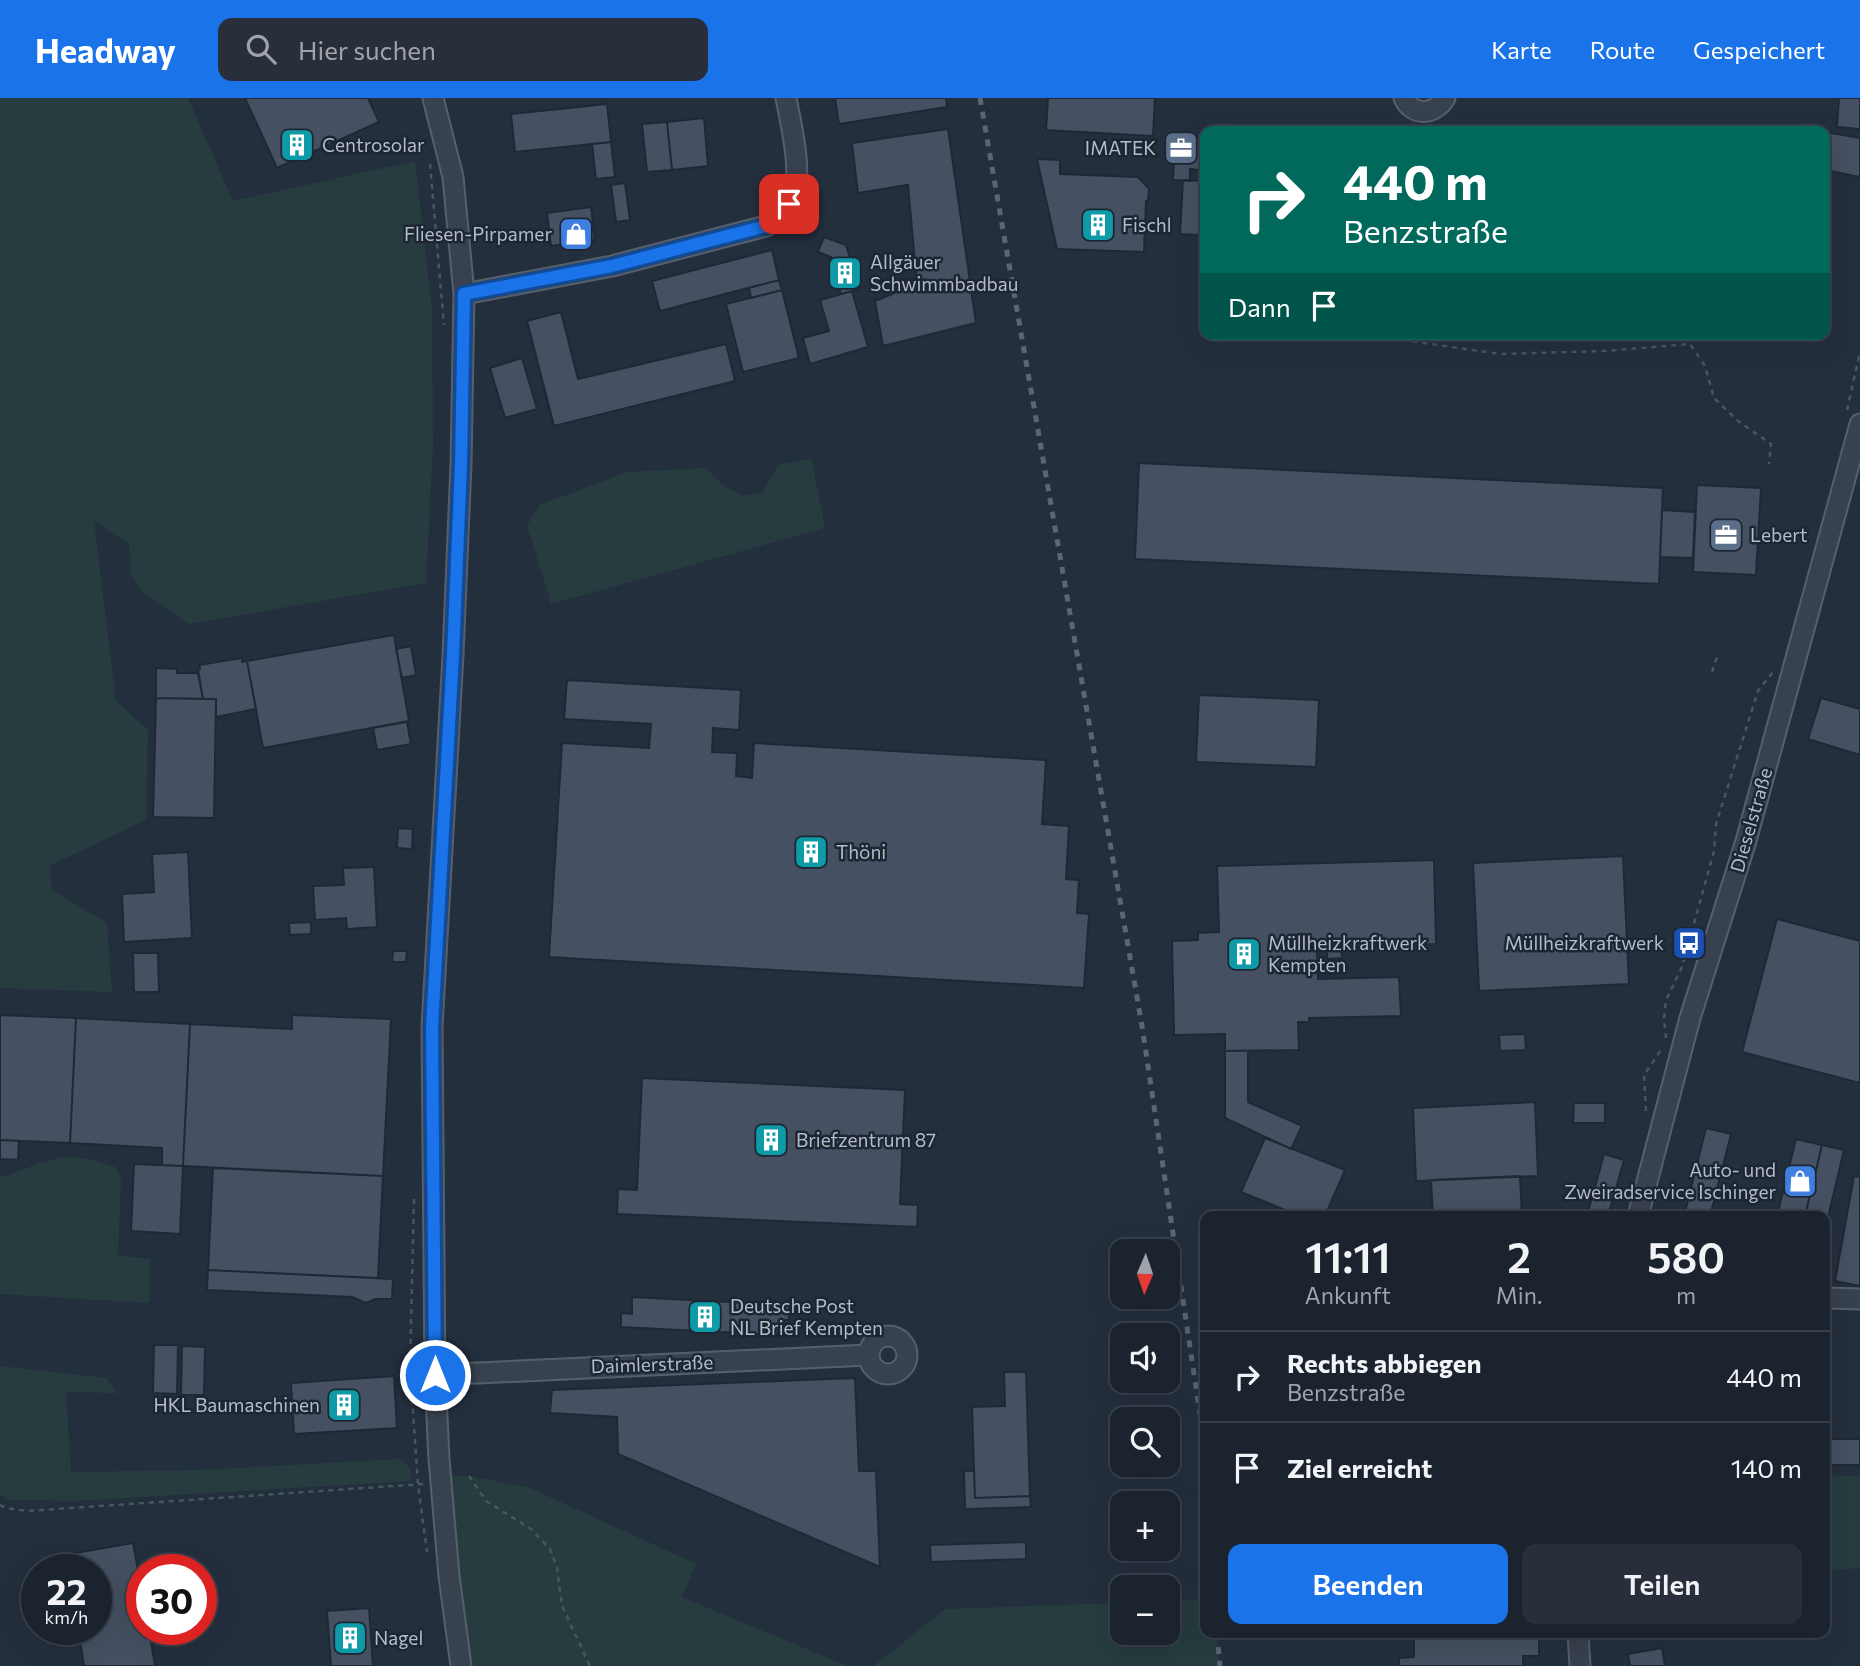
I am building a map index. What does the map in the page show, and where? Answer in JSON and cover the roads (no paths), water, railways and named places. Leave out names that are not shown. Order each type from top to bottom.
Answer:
[{"type":"street","points":[[433,98],[453,177],[464,294],[461,464],[453,655],[432,1027],[435,1375],[449,1576],[461,1666]]},
{"type":"street","points":[[464,294],[612,266],[766,226],[789,204],[796,185],[795,154],[786,98]]},
{"type":"street","points":[[1404,98],[1413,110],[1425,113],[1437,109],[1446,98]]},
{"type":"street","name":"Dieselstraße","points":[[1639,1211],[1689,1018],[1746,841],[1852,422]]},
{"type":"street","points":[[1830,1298],[1860,1298]]},
{"type":"street","name":"Daimlerstraße","points":[[435,1375],[868,1355]]},
{"type":"street","points":[[1578,1638],[1580,1666]]},
{"type":"railway","points":[[980,98],[1142,1026],[1200,1414]]},
{"type":"railway","points":[[1217,1638],[1220,1666]]},
{"type":"place","name":"Centrosolar","points":[[297,145]]},
{"type":"place","name":"IMATEK","points":[[1181,148]]},
{"type":"place","name":"Fischl","points":[[1098,225]]},
{"type":"place","name":"Fliesen-Pirpamer","points":[[576,234]]},
{"type":"place","name":"Allgäuer Schwimmbadbau","points":[[845,273]]},
{"type":"place","name":"Lebert","points":[[1726,535]]},
{"type":"place","name":"Thöni","points":[[811,852]]},
{"type":"place","name":"Müllheizkraftwerk","points":[[1689,943]]},
{"type":"place","name":"Müllheizkraftwerk Kempten","points":[[1244,954]]},
{"type":"place","name":"Briefzentrum 87","points":[[771,1140]]},
{"type":"place","name":"Auto- und Zweiradservice Ischinger","points":[[1800,1181]]},
{"type":"place","name":"Deutsche Post NL Brief Kempten","points":[[705,1317]]},
{"type":"place","name":"HKL Baumaschinen","points":[[344,1405]]},
{"type":"place","name":"Nagel","points":[[350,1638]]}]
